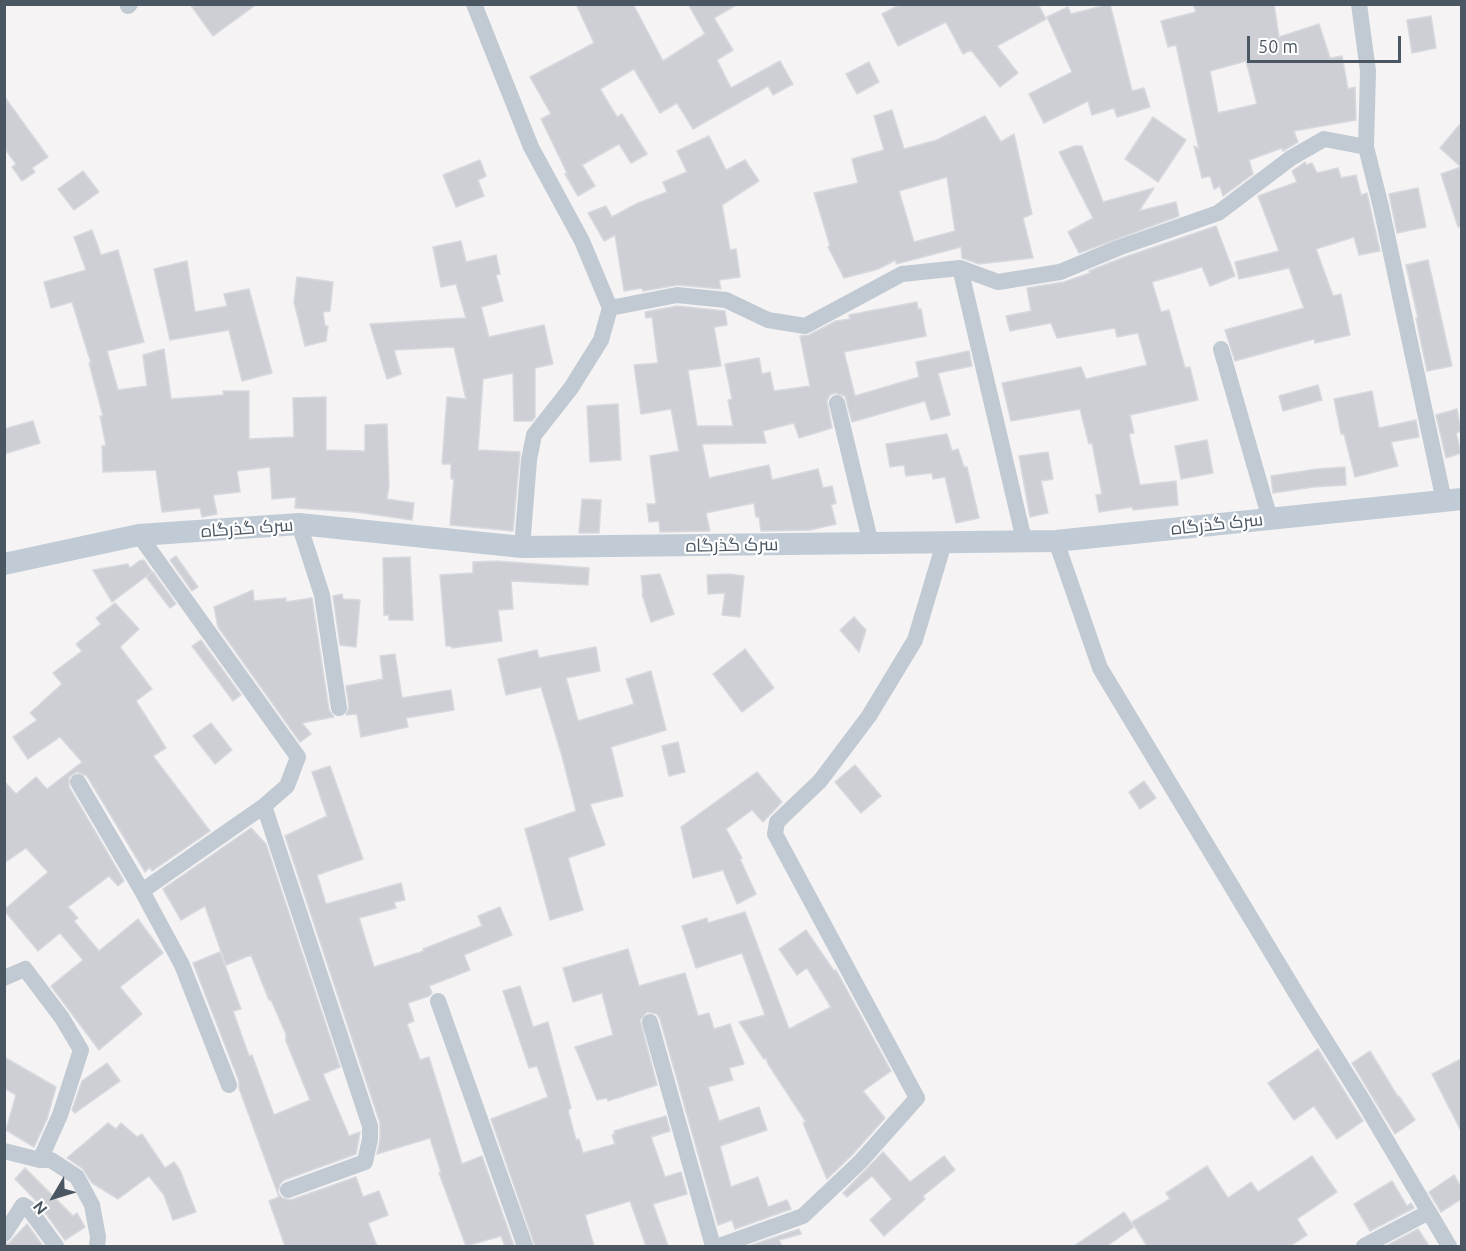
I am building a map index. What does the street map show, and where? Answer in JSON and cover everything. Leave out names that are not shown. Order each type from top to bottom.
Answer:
[{"type":"street","points":[[474,4],[531,147],[582,241],[610,308],[601,340],[571,388],[534,435],[529,460],[522,547]]},
{"type":"street","points":[[1359,4],[1368,70],[1366,147],[1453,500]]},
{"type":"street","points":[[610,308],[677,295],[726,300],[768,320],[805,326],[902,274],[960,268],[998,282],[1060,272],[1118,248],[1218,213],[1291,158],[1324,139],[1366,147]]},
{"type":"street","points":[[960,268],[1024,540]]},
{"type":"street","points":[[1221,349],[1270,519]]},
{"type":"street","points":[[837,403],[870,544]]},
{"type":"street","name":"سرک گذرگاه","points":[[4,564],[139,535],[299,524],[522,547],[1056,541],[1453,500]]},
{"type":"street","points":[[299,524],[322,595],[339,708]]},
{"type":"street","points":[[139,535],[298,757],[287,786],[264,806],[142,891]]},
{"type":"street","points":[[1056,541],[1100,668],[1449,1246]]},
{"type":"street","points":[[719,1246],[802,1216],[860,1162],[917,1098],[775,834],[777,822],[820,781],[869,716],[915,640],[944,543]]},
{"type":"street","points":[[78,782],[182,965],[229,1085]]},
{"type":"street","points":[[264,806],[370,1125],[370,1139],[365,1162],[288,1190]]},
{"type":"street","points":[[4,978],[25,969],[62,1018],[81,1050],[60,1115],[40,1160]]},
{"type":"street","points":[[438,1001],[525,1246]]},
{"type":"street","points":[[650,1022],[713,1246]]},
{"type":"street","points":[[4,1151],[40,1160],[51,1160],[77,1177],[92,1205],[98,1246]]},
{"type":"street","points":[[4,1234],[23,1205],[29,1209],[56,1246]]},
{"type":"street","points":[[1364,1246],[1429,1212]]},
{"type":"building","points":[[190,4],[257,4],[213,36]]},
{"type":"building","points":[[576,4],[633,4],[663,61],[705,34],[688,4],[738,4],[714,18],[733,50],[717,60],[731,88],[780,61],[793,84],[773,95],[768,86],[693,129],[677,103],[660,113],[634,69],[600,89],[617,117],[622,114],[647,154],[631,163],[619,144],[582,165],[595,186],[578,196],[565,174],[567,173],[541,119],[551,114],[530,77],[594,43]]},
{"type":"building","points":[[901,4],[1038,4],[1046,19],[997,46],[1018,73],[1000,87],[971,50],[963,54],[946,22],[898,46],[882,14]]},
{"type":"building","points":[[1110,4],[1132,91],[1144,88],[1150,107],[1117,117],[1114,108],[1092,115],[1088,101],[1044,123],[1029,94],[1072,72],[1047,17],[1068,7],[1071,14]]},
{"type":"building","points":[[1193,4],[1274,4],[1279,37],[1319,24],[1330,58],[1342,56],[1348,89],[1355,87],[1356,120],[1294,131],[1298,142],[1283,151],[1282,148],[1249,160],[1253,174],[1223,196],[1220,186],[1214,189],[1210,176],[1202,178],[1194,146],[1199,149],[1176,45],[1168,47],[1161,21],[1196,12]],"holes":[[[1246,61],[1257,104],[1218,113],[1210,71]]]},
{"type":"building","points":[[1431,16],[1436,48],[1412,53],[1407,20]]},
{"type":"building","points":[[869,62],[879,82],[857,94],[846,74]]},
{"type":"building","points":[[4,96],[48,157],[32,168],[35,172],[22,181],[12,167],[16,164],[4,148]]},
{"type":"building","points":[[892,110],[904,149],[937,140],[985,116],[1001,142],[1014,134],[1032,214],[1023,218],[1033,258],[979,264],[962,258],[961,247],[896,264],[896,260],[878,269],[844,278],[828,247],[830,246],[814,193],[858,183],[852,159],[884,150],[874,116]],"holes":[[[947,177],[955,231],[914,242],[899,191]]]},
{"type":"building","points":[[1153,117],[1186,140],[1158,182],[1125,159]]},
{"type":"building","points":[[1461,123],[1461,167],[1440,148]]},
{"type":"building","points":[[709,136],[726,170],[745,160],[759,181],[722,205],[730,250],[736,249],[740,277],[719,280],[721,289],[678,285],[643,291],[642,288],[624,291],[615,235],[604,241],[588,213],[606,206],[612,217],[638,203],[667,192],[663,182],[687,172],[677,151]]},
{"type":"building","points":[[1082,146],[1103,202],[1154,188],[1139,211],[1176,202],[1179,216],[1079,253],[1068,232],[1093,218],[1059,152]]},
{"type":"building","points":[[480,160],[486,176],[478,180],[484,196],[456,207],[443,175]]},
{"type":"building","points":[[1305,162],[1306,165],[1312,163],[1317,173],[1338,168],[1341,178],[1356,175],[1361,195],[1367,193],[1380,251],[1359,255],[1354,237],[1316,249],[1333,296],[1341,294],[1350,335],[1315,343],[1314,339],[1235,361],[1225,330],[1304,308],[1289,268],[1239,279],[1235,262],[1279,251],[1258,196],[1297,182],[1292,171]]},
{"type":"building","points":[[1461,167],[1461,226],[1458,227],[1441,174]]},
{"type":"building","points":[[83,171],[99,192],[74,210],[58,189]]},
{"type":"building","points":[[1418,188],[1426,227],[1397,233],[1389,194]]},
{"type":"building","points":[[1216,226],[1235,276],[1210,286],[1202,267],[1152,282],[1161,312],[1169,310],[1185,368],[1190,367],[1198,400],[1130,415],[1134,433],[1129,434],[1140,485],[1176,481],[1178,505],[1133,510],[1132,507],[1099,512],[1096,495],[1102,494],[1092,443],[1089,444],[1080,409],[1011,421],[1002,383],[1081,367],[1086,379],[1147,365],[1138,333],[1117,337],[1115,328],[1057,338],[1051,323],[1010,331],[1006,316],[1031,311],[1027,288],[1064,282],[1122,258]]},
{"type":"building","points":[[92,230],[101,255],[118,250],[144,342],[107,351],[118,390],[147,386],[143,355],[164,349],[171,399],[224,395],[223,391],[249,391],[249,439],[294,437],[293,398],[326,397],[326,450],[365,451],[365,425],[387,424],[389,485],[387,499],[414,503],[412,520],[356,512],[295,508],[296,497],[272,499],[270,467],[237,471],[240,492],[213,495],[217,514],[202,517],[200,508],[162,512],[156,470],[103,472],[102,446],[106,446],[100,416],[103,416],[89,363],[91,363],[72,302],[51,308],[44,282],[86,270],[74,237]]},
{"type":"building","points":[[461,241],[466,262],[496,255],[500,274],[496,275],[503,301],[481,307],[489,337],[544,325],[553,364],[535,368],[535,417],[532,421],[514,421],[513,373],[483,379],[478,450],[520,452],[513,531],[450,525],[454,479],[451,479],[451,464],[442,464],[447,397],[466,399],[454,347],[394,350],[401,374],[387,379],[370,324],[466,318],[456,284],[441,287],[433,247]]},
{"type":"building","points":[[1428,260],[1452,366],[1427,371],[1406,265]]},
{"type":"building","points":[[187,261],[195,312],[227,306],[224,294],[249,289],[272,373],[242,381],[229,330],[170,340],[154,269]]},
{"type":"building","points":[[297,277],[333,282],[330,311],[323,312],[325,326],[328,326],[326,341],[305,346],[294,302]]},
{"type":"building","points":[[917,302],[918,309],[921,309],[926,336],[844,352],[855,396],[919,377],[916,362],[969,351],[972,366],[938,373],[950,415],[931,420],[925,401],[852,422],[845,396],[835,393],[830,395],[827,401],[832,428],[799,438],[794,423],[763,431],[766,443],[702,444],[709,478],[769,465],[772,480],[818,469],[823,488],[832,486],[836,503],[831,505],[836,524],[810,530],[761,531],[754,503],[706,513],[710,531],[660,532],[659,521],[649,522],[647,504],[656,504],[650,456],[679,451],[671,409],[641,414],[634,365],[658,363],[652,317],[646,318],[645,312],[677,306],[725,311],[727,325],[714,327],[721,366],[688,370],[697,426],[733,426],[728,400],[732,399],[725,364],[759,358],[762,374],[770,372],[774,391],[810,386],[800,336],[809,335],[836,321],[850,319],[849,315]]},
{"type":"building","points":[[1318,385],[1322,400],[1283,411],[1279,396]]},
{"type":"building","points":[[1372,391],[1379,428],[1416,420],[1419,437],[1391,442],[1398,466],[1355,477],[1344,434],[1341,434],[1334,399]]},
{"type":"building","points":[[618,404],[621,460],[590,462],[587,406]]},
{"type":"building","points":[[1457,409],[1461,431],[1456,433],[1461,453],[1446,458],[1436,415]]},
{"type":"building","points":[[33,421],[40,443],[4,454],[4,429]]},
{"type":"building","points":[[947,434],[952,451],[958,449],[964,467],[967,467],[979,518],[956,523],[945,477],[933,479],[932,473],[906,476],[904,465],[890,467],[886,444]]},
{"type":"building","points":[[1207,440],[1213,473],[1181,479],[1175,446]]},
{"type":"building","points":[[1048,452],[1053,479],[1041,481],[1048,513],[1030,517],[1019,456]]},
{"type":"building","points":[[1345,467],[1346,485],[1273,493],[1271,476]]},
{"type":"building","points":[[582,499],[601,500],[599,533],[579,533]]},
{"type":"building","points":[[176,556],[198,587],[192,591],[170,560]]},
{"type":"building","points":[[410,557],[413,620],[389,620],[389,615],[384,615],[383,558]]},
{"type":"building","points":[[144,560],[152,572],[112,602],[93,570],[128,564],[130,568]]},
{"type":"building","points":[[497,561],[589,568],[588,585],[511,581],[513,609],[498,610],[502,641],[452,648],[446,646],[440,575],[473,573],[473,562]]},
{"type":"building","points":[[153,572],[176,604],[170,608],[146,577]]},
{"type":"building","points":[[660,574],[674,614],[651,622],[642,594],[641,576]]},
{"type":"building","points":[[707,575],[744,576],[740,617],[722,615],[725,593],[708,594]]},
{"type":"building","points":[[253,590],[254,601],[286,598],[286,602],[312,598],[329,710],[334,717],[302,723],[311,734],[300,742],[218,627],[214,607]]},
{"type":"building","points":[[342,594],[343,599],[360,600],[356,647],[340,645],[333,596]]},
{"type":"building","points":[[115,603],[139,629],[120,647],[152,689],[136,701],[166,748],[153,756],[210,831],[152,871],[150,867],[145,872],[87,776],[77,772],[69,777],[69,787],[124,881],[118,886],[109,876],[68,907],[78,918],[74,921],[99,951],[138,919],[163,953],[120,987],[142,1014],[99,1050],[51,986],[83,960],[60,933],[38,951],[4,910],[48,872],[26,848],[4,863],[4,781],[16,794],[36,777],[47,789],[82,762],[60,737],[28,759],[13,737],[37,720],[30,713],[62,684],[53,673],[82,651],[76,644],[101,624],[96,618]]},
{"type":"building","points":[[854,617],[866,630],[859,652],[840,630]]},
{"type":"building","points":[[201,640],[241,695],[233,701],[192,646]]},
{"type":"building","points":[[596,647],[600,671],[566,678],[578,721],[634,704],[626,679],[651,671],[666,730],[611,747],[623,796],[590,804],[605,845],[568,858],[583,910],[550,920],[525,829],[576,811],[541,687],[506,695],[498,659],[537,650],[539,658]]},
{"type":"building","points":[[745,649],[774,688],[742,712],[713,674]]},
{"type":"building","points":[[395,654],[402,698],[451,690],[454,710],[406,718],[408,727],[361,737],[357,714],[346,715],[349,707],[346,686],[383,679],[380,656]]},
{"type":"building","points":[[211,723],[232,750],[215,764],[193,736]]},
{"type":"building","points":[[678,742],[685,772],[669,776],[662,746]]},
{"type":"building","points":[[855,765],[881,796],[861,813],[835,782]]},
{"type":"building","points":[[330,766],[363,859],[317,875],[326,904],[401,883],[405,900],[394,902],[396,908],[359,918],[374,967],[424,951],[423,949],[482,926],[478,916],[500,907],[512,935],[464,955],[470,970],[429,986],[432,993],[429,996],[408,1003],[414,1021],[407,1024],[420,1060],[429,1057],[462,1164],[482,1156],[514,1246],[505,1246],[501,1236],[466,1246],[439,1173],[441,1172],[430,1138],[377,1154],[380,1123],[285,836],[327,816],[312,772]]},
{"type":"building","points":[[757,772],[782,802],[763,822],[752,810],[726,829],[742,858],[740,859],[756,894],[737,904],[723,870],[693,878],[681,827]]},
{"type":"building","points":[[1144,781],[1156,798],[1140,809],[1129,792]]},
{"type":"building","points":[[251,828],[266,844],[340,1067],[323,1074],[349,1136],[360,1132],[356,1154],[284,1180],[280,1184],[278,1193],[282,1198],[291,1200],[356,1177],[363,1197],[379,1191],[388,1215],[368,1223],[377,1246],[285,1246],[269,1201],[279,1197],[239,1088],[239,1081],[193,963],[220,952],[241,1009],[233,1011],[274,1115],[310,1100],[286,1041],[286,1034],[251,955],[226,965],[205,906],[181,920],[163,889]]},
{"type":"building","points":[[745,912],[789,1029],[831,1007],[807,968],[797,975],[779,949],[806,930],[834,971],[836,970],[891,1071],[863,1091],[885,1118],[827,1179],[803,1123],[806,1122],[766,1058],[764,1059],[739,1022],[765,1015],[742,953],[696,968],[682,926],[707,918],[708,923]]},
{"type":"building","points":[[628,949],[639,986],[685,973],[698,1016],[709,1013],[714,1029],[730,1024],[744,1064],[729,1068],[733,1080],[708,1087],[719,1121],[759,1107],[767,1130],[720,1146],[731,1187],[758,1177],[768,1207],[787,1200],[791,1209],[735,1229],[732,1220],[718,1225],[657,1014],[647,1012],[640,1020],[657,1085],[608,1101],[607,1098],[597,1100],[575,1047],[613,1035],[602,993],[573,1002],[563,968]]},
{"type":"building","points":[[520,986],[533,1027],[548,1022],[571,1108],[568,1110],[576,1140],[579,1139],[583,1153],[615,1144],[612,1135],[615,1134],[614,1131],[666,1116],[670,1131],[651,1137],[665,1177],[681,1172],[687,1194],[653,1204],[668,1246],[646,1246],[630,1201],[585,1215],[594,1246],[535,1246],[491,1119],[548,1097],[537,1066],[529,1068],[503,991]]},
{"type":"building","points":[[1318,1049],[1363,1121],[1337,1139],[1314,1106],[1294,1120],[1268,1083]]},
{"type":"building","points":[[1370,1051],[1415,1120],[1395,1134],[1352,1063]]},
{"type":"building","points":[[4,1057],[56,1087],[47,1119],[34,1147],[6,1130],[16,1095],[4,1088]]},
{"type":"building","points":[[1461,1059],[1461,1131],[1432,1074]]},
{"type":"building","points":[[107,1063],[120,1081],[75,1113],[72,1110],[82,1081]]},
{"type":"building","points":[[108,1123],[116,1129],[121,1123],[137,1137],[142,1134],[165,1168],[174,1162],[180,1170],[196,1212],[173,1220],[164,1195],[149,1176],[118,1199],[92,1183],[83,1169],[67,1158]]},
{"type":"building","points":[[883,1152],[910,1182],[944,1156],[955,1170],[923,1196],[925,1199],[884,1236],[870,1220],[892,1199],[872,1176],[847,1197],[843,1193]]},
{"type":"building","points":[[1312,1156],[1337,1192],[1297,1219],[1307,1235],[1290,1246],[1147,1246],[1132,1222],[1170,1199],[1166,1193],[1207,1166],[1228,1198],[1251,1182],[1258,1192]]},
{"type":"building","points":[[25,1168],[73,1216],[77,1213],[85,1227],[65,1240],[44,1209],[15,1179]]},
{"type":"building","points":[[1454,1175],[1461,1187],[1461,1199],[1441,1212],[1429,1192]]},
{"type":"building","points":[[1392,1181],[1407,1206],[1411,1203],[1414,1208],[1370,1231],[1354,1204]]},
{"type":"building","points":[[1124,1212],[1134,1227],[1107,1246],[1074,1246]]},
{"type":"building","points":[[27,1224],[43,1246],[4,1246],[4,1244],[9,1243]]},
{"type":"building","points":[[799,1229],[801,1234],[779,1240],[782,1246],[749,1246]]},
{"type":"building","points":[[1418,1229],[1429,1246],[1386,1246]]}]
